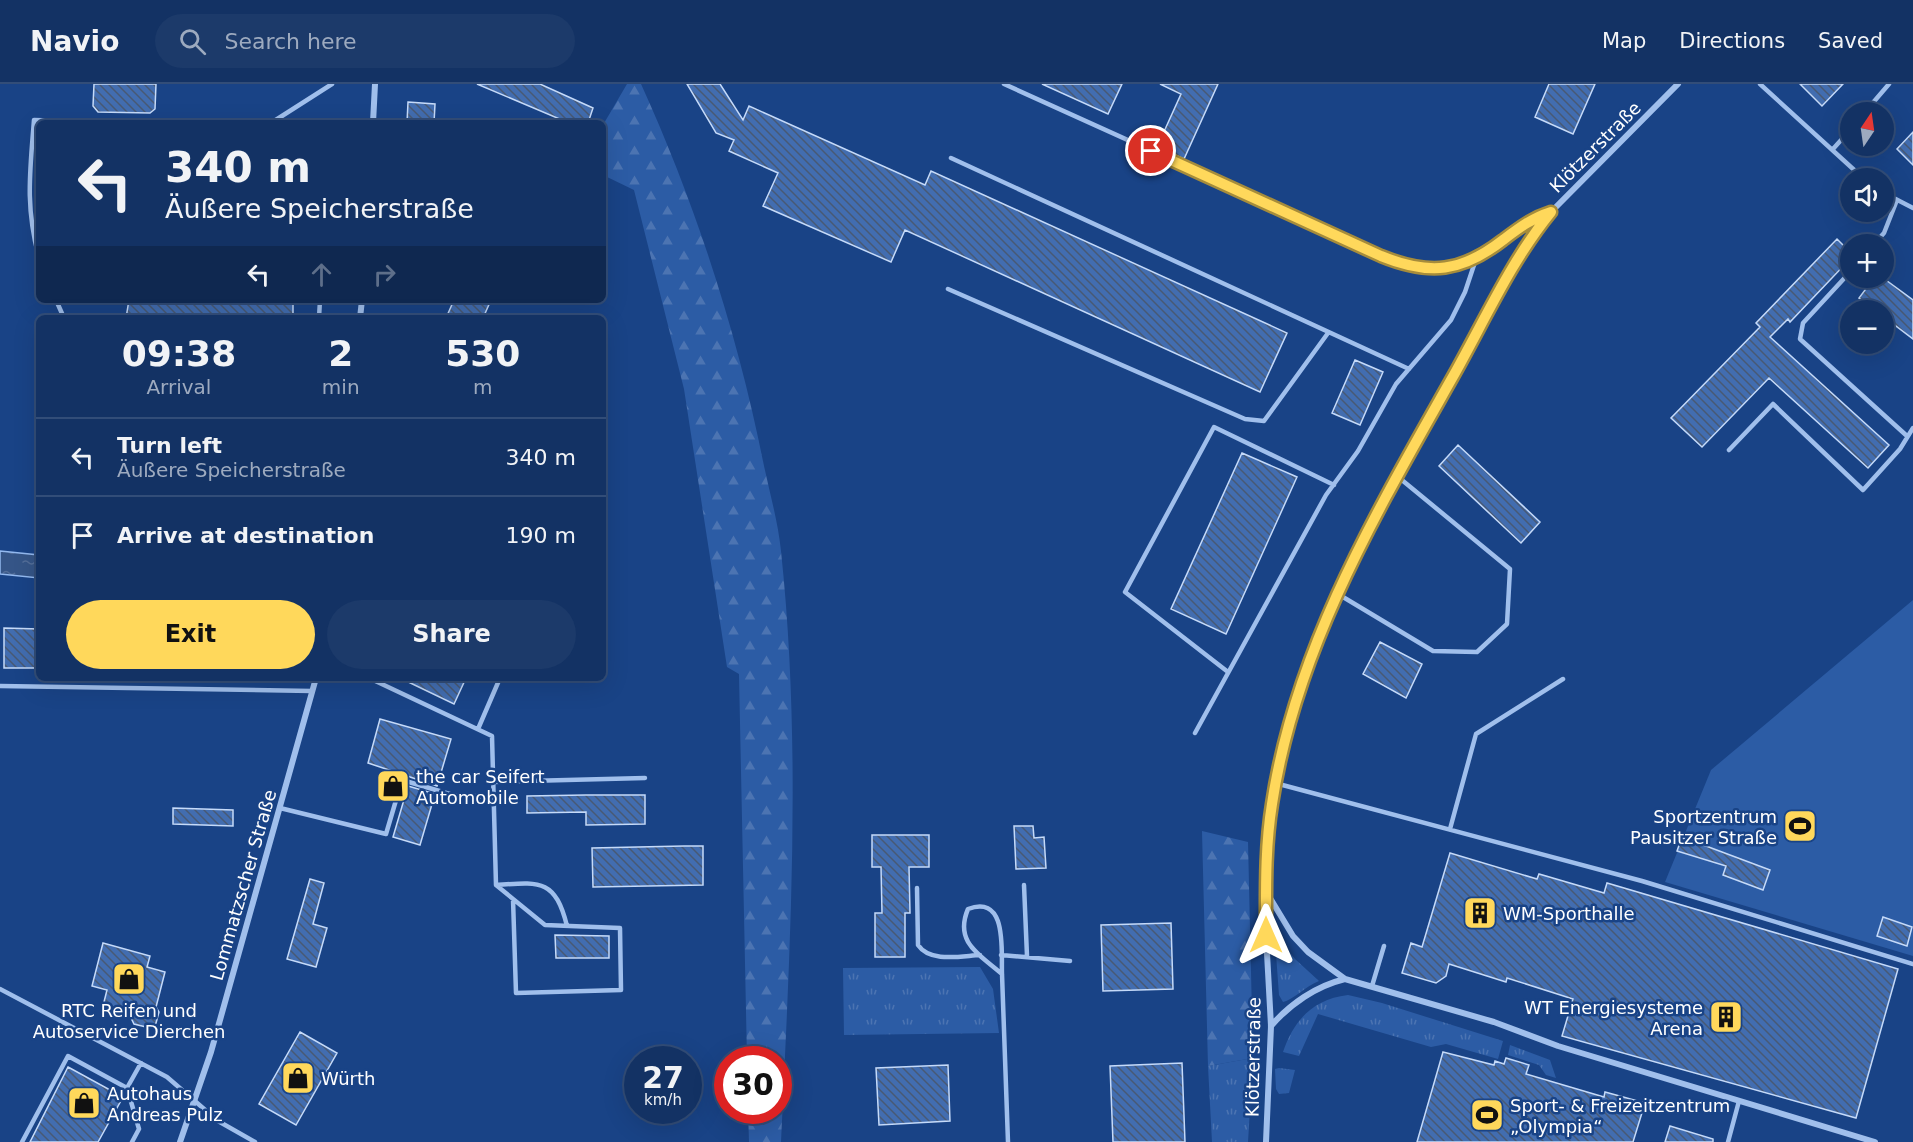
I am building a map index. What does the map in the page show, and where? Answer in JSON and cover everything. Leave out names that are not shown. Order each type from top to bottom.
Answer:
[{"type":"street","points":[[373,120],[375,84]]},
{"type":"street","name":"Klötzerstraße","points":[[1266,1142],[1270,1026],[1267,848],[1275,783],[1305,669],[1337,593],[1397,476],[1521,255],[1551,212],[1678,84]]},
{"type":"street","name":"Lommatzscher Straße","points":[[180,1142],[196,1099],[315,681]]},
{"type":"street","points":[[1266,890],[1293,936],[1308,952],[1345,979],[1875,1142]]},
{"type":"street","points":[[1270,1026],[1312,992],[1345,979]]},
{"type":"lane","points":[[276,120],[332,84]]},
{"type":"lane","points":[[1004,84],[1402,264],[1417,268],[1451,268],[1476,259],[1533,217],[1551,212]]},
{"type":"lane","points":[[1760,84],[1853,168]]},
{"type":"lane","points":[[1874,102],[1890,84]]},
{"type":"lane","points":[[36,120],[34,120],[29,190],[30,225],[36,247]]},
{"type":"lane","points":[[1833,149],[1840,141]]},
{"type":"lane","points":[[951,158],[1409,369]]},
{"type":"lane","points":[[1894,198],[1913,208]]},
{"type":"lane","points":[[1883,234],[1897,200]]},
{"type":"lane","points":[[1195,733],[1334,485],[1358,451],[1396,384],[1451,320],[1465,292],[1476,259]]},
{"type":"lane","points":[[1840,283],[1803,323],[1800,339],[1907,436]]},
{"type":"lane","points":[[948,289],[1245,419],[1264,421],[1328,333]]},
{"type":"lane","points":[[1729,450],[1773,404],[1863,490],[1900,448],[1913,428]]},
{"type":"lane","points":[[1228,672],[1125,592],[1214,427],[1334,485]]},
{"type":"lane","points":[[1337,593],[1433,651],[1477,652],[1507,624],[1510,569],[1397,476]]},
{"type":"lane","points":[[1450,829],[1476,734],[1563,679]]},
{"type":"lane","points":[[375,681],[492,736],[496,885],[545,924],[620,928],[621,990],[516,993],[513,899]]},
{"type":"lane","points":[[478,729],[499,681]]},
{"type":"lane","points":[[0,686],[312,691]]},
{"type":"lane","points":[[493,782],[645,778]]},
{"type":"lane","points":[[280,808],[386,834],[402,780],[453,795],[493,797]]},
{"type":"lane","points":[[1275,783],[1642,881],[1913,964]]},
{"type":"lane","points":[[496,885],[527,883],[541,885],[554,892],[561,903],[567,926]]},
{"type":"lane","points":[[1024,885],[1027,956]]},
{"type":"lane","points":[[917,888],[918,945],[921,950],[935,956],[981,955]]},
{"type":"lane","points":[[1002,974],[964,937],[962,924],[968,909],[978,905],[990,909],[1000,922],[1001,955],[1002,974],[1008,1142]]},
{"type":"lane","points":[[1372,986],[1384,946]]},
{"type":"lane","points":[[1001,955],[1070,961]]},
{"type":"lane","points":[[0,989],[167,1077],[196,1099],[218,1121],[255,1142]]},
{"type":"lane","points":[[22,1142],[68,1056],[127,1088],[139,1129],[132,1142]]},
{"type":"lane","points":[[127,1088],[141,1063]]},
{"type":"lane","points":[[1728,1142],[1739,1101]]},
{"type":"green space","points":[[627,84],[641,84],[680,176],[728,319],[754,417],[776,519],[780,540],[787,625],[793,773],[785,1046],[747,1046],[739,674],[727,667],[684,389],[634,190],[606,176],[606,120]]},
{"type":"green space","name":"Sportzentrum Pausitzer Straße","points":[[1913,600],[1913,956],[1665,882],[1711,770]]},
{"type":"green space","points":[[1202,831],[1248,842],[1253,1058],[1208,1066]]},
{"type":"green space","points":[[1279,939],[1295,959],[1319,981],[1283,1002],[1279,995],[1275,940]]},
{"type":"green space","points":[[980,967],[993,989],[999,1033],[844,1035],[843,968]]},
{"type":"green space","points":[[1348,995],[1382,1003],[1503,1041],[1498,1059],[1446,1044],[1431,1047],[1318,1014],[1299,1056],[1283,1052],[1293,1030],[1307,1013],[1325,1001]]},
{"type":"green space","points":[[1510,1045],[1550,1060],[1556,1078],[1546,1075],[1539,1065],[1508,1055]]},
{"type":"green space","points":[[1253,1058],[1248,1142],[1212,1142],[1208,1066]]},
{"type":"green space","points":[[1275,1069],[1295,1070],[1289,1093],[1279,1094],[1276,1089]]},
{"type":"green space","points":[[748,1124],[782,1124],[781,1142],[749,1142]]},
{"type":"water","points":[[0,551],[36,555],[36,578],[0,574]]},
{"type":"building","points":[[94,84],[156,84],[155,109],[150,113],[98,112],[93,106]]},
{"type":"building","points":[[477,84],[540,84],[593,108],[589,120],[562,120]]},
{"type":"building","points":[[687,84],[720,84],[743,120],[749,106],[925,185],[931,171],[1287,333],[1260,392],[905,230],[891,262],[763,206],[778,173],[729,151],[734,140],[716,133]]},
{"type":"building","points":[[1042,84],[1122,84],[1108,114]]},
{"type":"building","points":[[1160,84],[1218,84],[1184,159],[1157,147],[1181,94]]},
{"type":"building","points":[[1549,84],[1595,84],[1573,134],[1535,117]]},
{"type":"building","points":[[1800,84],[1843,84],[1822,106]]},
{"type":"building","points":[[408,102],[435,104],[434,120],[407,120]]},
{"type":"building","points":[[1913,132],[1913,165],[1897,149]]},
{"type":"building","points":[[1837,239],[1840,242],[1840,270],[1790,322],[1788,319],[1770,337],[1889,445],[1868,468],[1769,378],[1702,447],[1671,418],[1760,327],[1756,323]]},
{"type":"building","points":[[1894,286],[1913,300],[1913,339],[1894,325],[1894,300],[1862,300],[1859,298],[1866,288],[1894,288]]},
{"type":"building","points":[[128,303],[293,303],[293,315],[126,315]]},
{"type":"building","points":[[453,303],[490,303],[484,315],[447,315]]},
{"type":"building","points":[[1355,360],[1383,372],[1360,425],[1332,413]]},
{"type":"building","points":[[1458,445],[1540,522],[1521,543],[1439,466]]},
{"type":"building","points":[[1242,453],[1297,477],[1226,634],[1171,609]]},
{"type":"building","points":[[4,628],[36,629],[36,668],[4,668]]},
{"type":"building","points":[[1380,642],[1422,664],[1406,698],[1363,674]]},
{"type":"building","points":[[406,681],[465,681],[454,704]]},
{"type":"building","points":[[380,719],[451,739],[437,786],[368,763]]},
{"type":"building","points":[[408,786],[435,794],[420,845],[393,837]]},
{"type":"building","points":[[645,795],[645,824],[586,825],[586,812],[527,813],[527,796]]},
{"type":"building","points":[[173,808],[233,810],[233,826],[173,824]]},
{"type":"building","points":[[1014,826],[1033,826],[1034,838],[1044,837],[1046,868],[1016,869]]},
{"type":"building","points":[[872,835],[929,835],[929,867],[909,867],[910,913],[905,913],[905,957],[875,957],[875,913],[882,913],[881,867],[872,867]]},
{"type":"building","points":[[1682,837],[1770,870],[1763,890],[1723,875],[1726,866],[1677,851]]},
{"type":"building","points":[[703,846],[703,885],[593,887],[592,848]]},
{"type":"building","name":"WT Energiesysteme Arena","points":[[1450,853],[1537,879],[1539,874],[1604,893],[1607,883],[1898,969],[1856,1118],[1562,1036],[1573,999],[1507,978],[1506,982],[1449,964],[1446,976],[1436,983],[1402,973],[1411,943],[1422,947]]},
{"type":"building","points":[[310,879],[324,883],[313,924],[327,928],[316,967],[287,959]]},
{"type":"building","points":[[1883,917],[1912,927],[1907,946],[1877,936]]},
{"type":"building","points":[[1171,923],[1173,989],[1103,991],[1101,925]]},
{"type":"building","points":[[555,935],[609,936],[609,958],[556,958]]},
{"type":"building","name":"RTC Reifen und Autoservice Dierchen","points":[[103,943],[150,956],[147,967],[165,972],[156,1007],[159,1012],[156,1023],[150,1028],[134,1024],[131,1018],[102,1010],[107,990],[92,986]]},
{"type":"building","name":"Würth","points":[[300,1032],[337,1053],[296,1125],[259,1104]]},
{"type":"building","points":[[1443,1052],[1494,1065],[1495,1061],[1504,1064],[1506,1058],[1529,1065],[1526,1074],[1604,1097],[1605,1092],[1645,1103],[1633,1142],[1417,1142]]},
{"type":"building","points":[[1182,1063],[1185,1142],[1113,1142],[1110,1066]]},
{"type":"building","points":[[948,1065],[950,1121],[879,1125],[876,1068]]},
{"type":"building","name":"Autohaus Andreas Pulz","points":[[68,1067],[123,1097],[98,1142],[30,1142]]},
{"type":"building","points":[[1670,1126],[1713,1139],[1713,1142],[1665,1142]]},
{"type":"place","name":"the car Seifert Automobile","points":[[393,786]]},
{"type":"place","name":"Sportzentrum Pausitzer Straße","points":[[1800,826]]},
{"type":"place","name":"WM-Sporthalle","points":[[1480,913]]},
{"type":"place","name":"RTC Reifen und Autoservice Dierchen","points":[[129,979]]},
{"type":"place","name":"WT Energiesysteme Arena","points":[[1726,1017]]},
{"type":"place","name":"Würth","points":[[298,1078]]},
{"type":"place","name":"Autohaus Andreas Pulz","points":[[84,1103]]},
{"type":"place","name":"Sport- & Freizeitzentrum „Olympia“","points":[[1487,1115]]},
{"type":"route","points":[[1151,151],[1381,256],[1417,268],[1451,268],[1469,263],[1492,249],[1533,217],[1551,212],[1521,255],[1397,476],[1337,593],[1316,641],[1297,694],[1275,783],[1267,848],[1266,935]]}]
